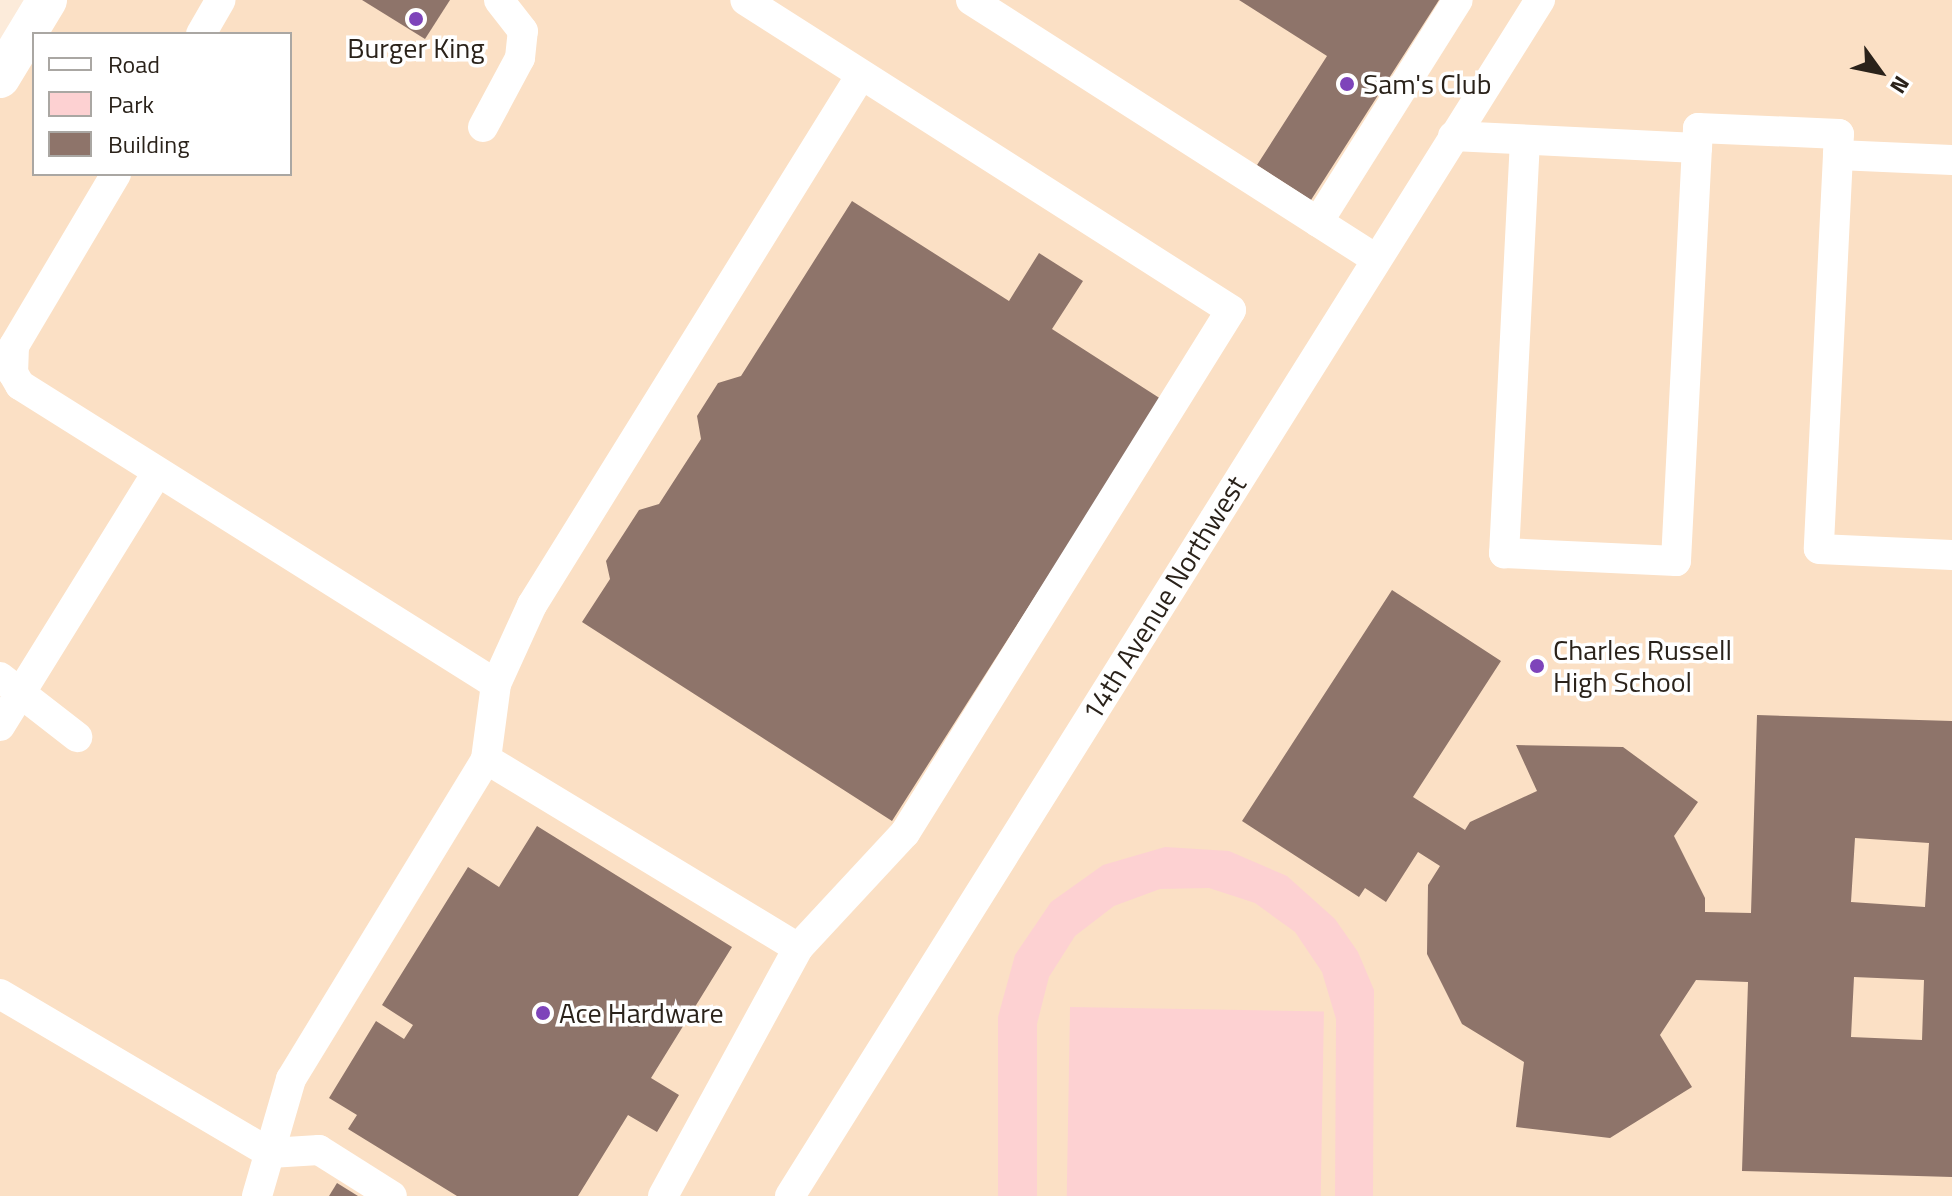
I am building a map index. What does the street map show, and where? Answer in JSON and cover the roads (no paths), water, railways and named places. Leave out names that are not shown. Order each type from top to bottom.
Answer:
[{"type":"main road","points":[[0,78],[47,0]]},
{"type":"street","points":[[202,32],[221,0]]},
{"type":"street","points":[[483,127],[520,58],[523,31],[499,0]]},
{"type":"street","points":[[663,1196],[798,948],[905,833],[1231,310],[861,75],[776,8],[745,0]]},
{"type":"street","points":[[971,0],[1376,259]]},
{"type":"street","points":[[1318,222],[1458,0]]},
{"type":"street","name":"14th Avenue Northwest","points":[[790,1196],[1540,0]]},
{"type":"street","points":[[257,1196],[291,1079],[486,759],[496,684],[532,605],[861,75]]},
{"type":"street","points":[[1525,140],[1504,553],[1676,561],[1698,128],[1839,134],[1819,549],[1952,555]]},
{"type":"street","points":[[1453,136],[1697,148]]},
{"type":"street","points":[[1838,155],[1952,160]]},
{"type":"street","points":[[115,176],[14,346],[13,373],[29,395],[496,684]]},
{"type":"street","points":[[0,726],[10,685],[157,473]]},
{"type":"street","points":[[10,685],[77,737]]},
{"type":"street","points":[[486,759],[798,948]]},
{"type":"street","points":[[0,994],[270,1153],[319,1150],[392,1196]]},
{"type":"place","name":"Burger King","points":[[416,19]]},
{"type":"place","name":"Sam's Club","points":[[1347,84]]},
{"type":"place","name":"Charles Russell High School","points":[[1537,666]]},
{"type":"place","name":"Ace Hardware","points":[[543,1013]]}]
